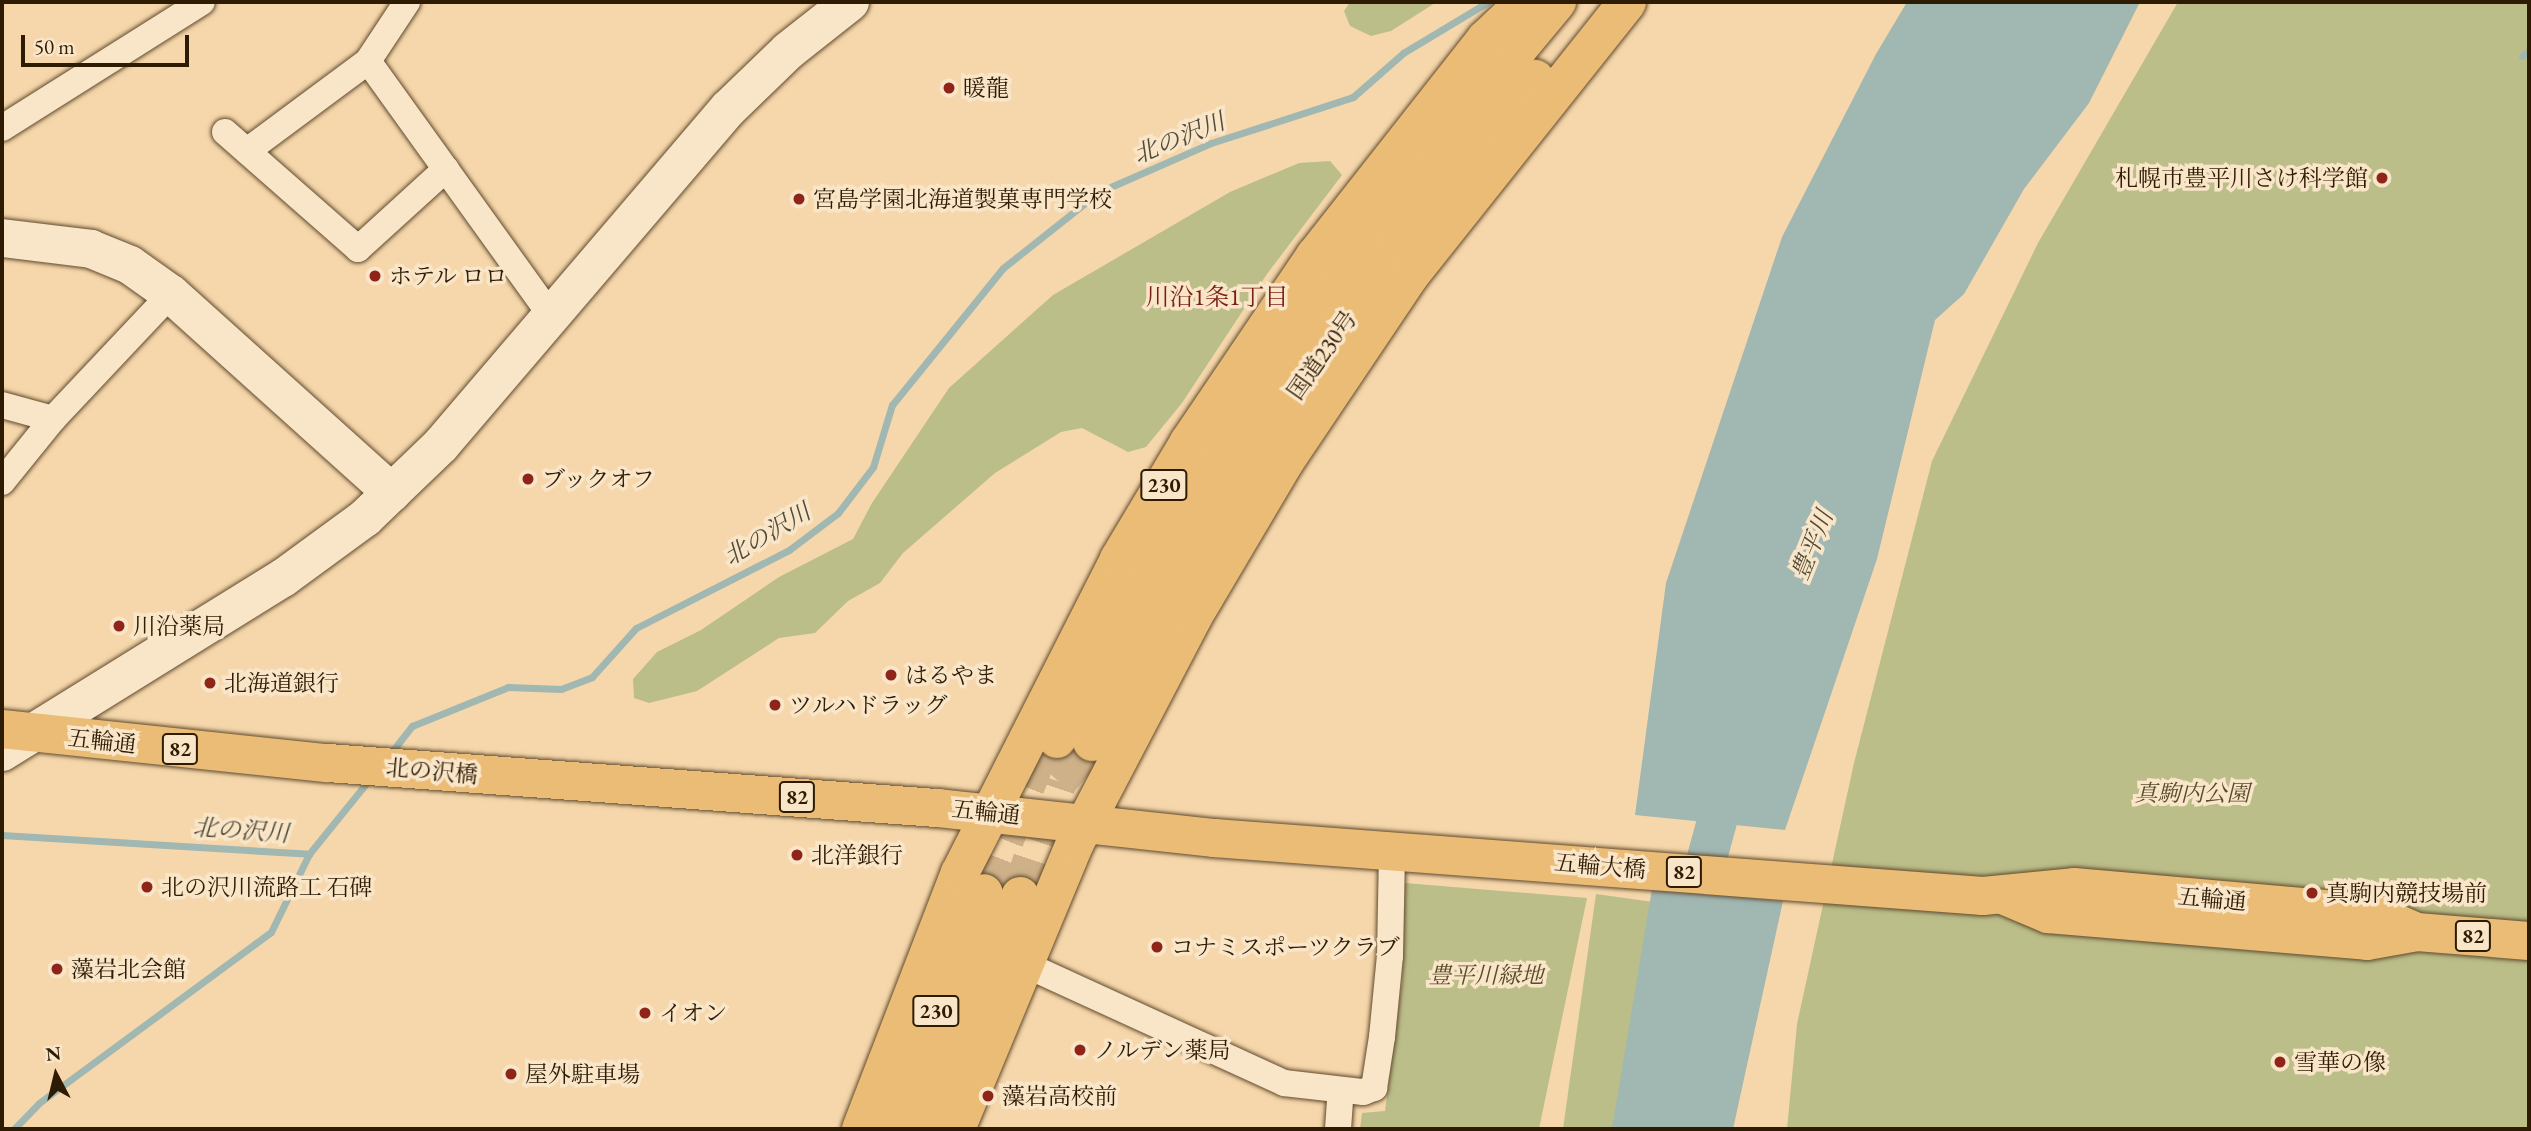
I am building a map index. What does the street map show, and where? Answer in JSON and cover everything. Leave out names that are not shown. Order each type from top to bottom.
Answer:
[{"type":"main road","name":"230","points":[[990,813],[1082,627],[1189,442],[1307,266],[1374,178],[1486,39],[1525,2]]},
{"type":"main road","name":"国道230号","points":[[1557,2],[1425,161],[1342,272],[1238,423],[1150,566],[1075,740],[1167,602],[1260,447],[1394,254],[1480,144],[1601,2]]},
{"type":"main road","points":[[956,1129],[1022,963],[1086,823],[1193,617],[1284,463],[1411,274],[1627,2]]},
{"type":"main road","name":"五輪通","points":[[12,738],[328,763]]},
{"type":"main road","name":"北の沢橋","points":[[328,763],[536,780]]},
{"type":"main road","name":"五輪通","points":[[536,780],[990,813],[1139,831],[1435,853]]},
{"type":"main road","points":[[861,1129],[960,873],[990,813]]},
{"type":"main road","name":"五輪大橋","points":[[1435,853],[1934,892]]},
{"type":"main road","name":"五輪通","points":[[1934,892],[2004,896],[2048,914],[2367,941],[2417,932],[2529,941]]},
{"type":"main road","name":"230","points":[[892,1129],[1002,895],[927,1129]]},
{"type":"street","points":[[2,128],[202,2]]},
{"type":"street","points":[[247,151],[368,61],[407,2]]},
{"type":"street","points":[[12,738],[318,555],[392,494],[441,445],[728,109],[780,58],[850,2]]},
{"type":"street","points":[[368,61],[551,316]]},
{"type":"street","points":[[225,132],[358,249],[446,169]]},
{"type":"street","points":[[2,238],[91,249],[130,265],[171,294],[392,494]]},
{"type":"street","points":[[2,482],[53,419],[171,294]]},
{"type":"street","points":[[2,405],[53,419]]},
{"type":"street","points":[[1022,963],[1284,1083],[1341,1090],[1374,1088],[1390,956],[1392,850]]},
{"type":"street","points":[[1338,1129],[1341,1090]]},
{"type":"green space","points":[[1350,2],[1473,2],[1435,3],[1391,31],[1371,36],[1350,26],[1344,11]]},
{"type":"green space","name":"真駒内公園","points":[[2178,2],[2529,2],[2529,1129],[1787,1129],[1797,1024],[1854,763],[1932,461],[2038,243]]},
{"type":"green space","points":[[1330,161],[1342,175],[1267,274],[1182,403],[1146,447],[1128,452],[1082,428],[1061,432],[995,473],[903,553],[880,583],[848,601],[815,633],[779,638],[697,691],[649,703],[634,698],[633,679],[657,652],[701,630],[779,577],[853,539],[872,503],[949,388],[1053,295],[1230,192],[1299,163]]},
{"type":"green space","name":"豊平川緑地","points":[[1405,883],[1587,898],[1539,1129],[1360,1129],[1362,1113],[1385,1111],[1402,981]]},
{"type":"green space","points":[[1596,894],[1653,902],[1622,1129],[1563,1129]]},
{"type":"water","points":[[1907,2],[2140,2],[2089,103],[2024,189],[1964,294],[1935,320],[1877,559],[1785,830],[1635,815],[1666,583],[1782,237],[1876,54]]},
{"type":"water","points":[[1652,889],[1783,901],[1733,1129],[1612,1129]]},
{"type":"waterway","name":"北の沢川","points":[[390,754],[412,726],[508,687],[561,689],[592,677],[636,628],[789,550],[838,513],[873,467],[892,405],[1003,268],[1099,192],[1211,143],[1353,97],[1403,53],[1488,2]]},
{"type":"waterway","points":[[2522,56],[2529,51]]},
{"type":"waterway","name":"豊平川","points":[[1693,909],[1731,770]]},
{"type":"waterway","points":[[14,1129],[39,1103],[271,932],[309,854],[369,780]]},
{"type":"waterway","name":"北の沢川","points":[[2,835],[309,854]]},
{"type":"tunnel","points":[[984,893],[1038,755],[1054,741]]},
{"type":"tunnel","points":[[1020,896],[1058,781],[1092,742]]},
{"type":"place","name":"暖龍","points":[[949,88]]},
{"type":"place","name":"札幌市豊平川さけ科学館","points":[[2382,178]]},
{"type":"place","name":"宮島学園北海道製菓専門学校","points":[[799,199]]},
{"type":"place","name":"ホテル ロロ","points":[[375,276]]},
{"type":"place","name":"ブックオフ","points":[[528,479]]},
{"type":"place","name":"川沿薬局","points":[[119,626]]},
{"type":"place","name":"はるやま","points":[[891,675]]},
{"type":"place","name":"北海道銀行","points":[[210,683]]},
{"type":"place","name":"ツルハドラッグ","points":[[775,705]]},
{"type":"place","name":"北洋銀行","points":[[797,855]]},
{"type":"place","name":"北の沢川流路工 石碑","points":[[147,887]]},
{"type":"place","name":"真駒内競技場前","points":[[2312,893]]},
{"type":"place","name":"コナミスポーツクラブ","points":[[1157,947]]},
{"type":"place","name":"藻岩北会館","points":[[57,969]]},
{"type":"place","name":"イオン","points":[[645,1013]]},
{"type":"place","name":"ノルデン薬局","points":[[1080,1050]]},
{"type":"place","name":"雪華の像","points":[[2280,1062]]},
{"type":"place","name":"屋外駐車場","points":[[511,1074]]},
{"type":"place","name":"藻岩高校前","points":[[988,1096]]},
{"type":"district","name":"川沿1条1丁目","points":[[1217,297]]}]
